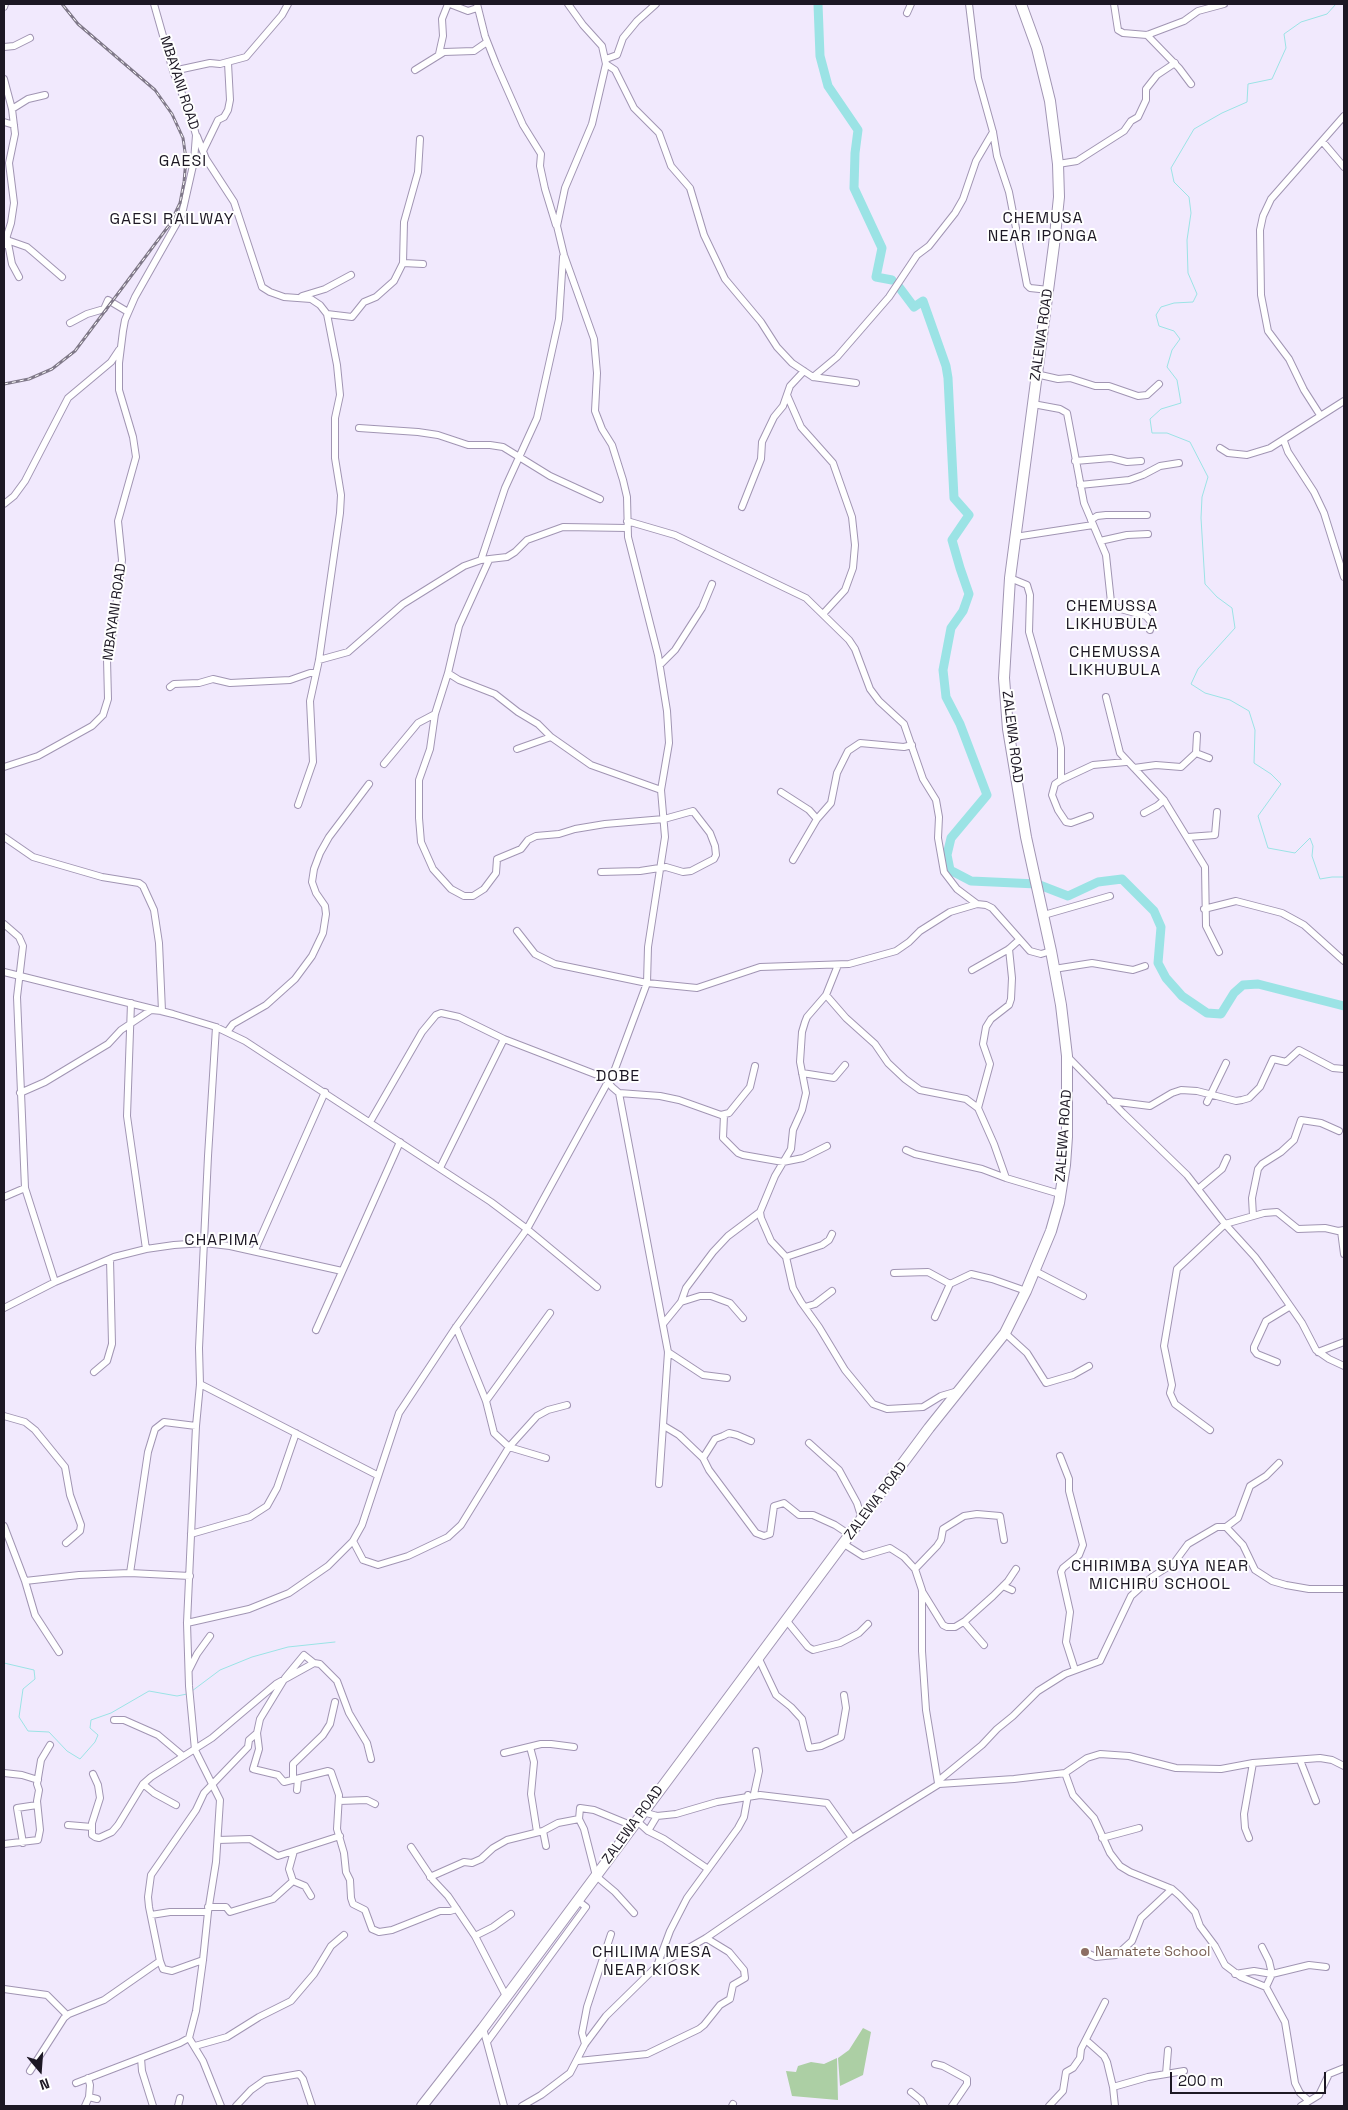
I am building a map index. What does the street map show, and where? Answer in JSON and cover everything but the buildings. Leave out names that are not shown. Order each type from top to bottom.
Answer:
[{"type":"highway","name":"ZALEWA ROAD","points":[[422,2106],[483,2028],[758,1657],[1004,1333],[1026,1291],[1051,1231],[1060,1194],[1067,1137],[1067,1056],[1061,1005],[1044,914],[1026,837],[1008,729],[1004,678],[1010,578],[1036,374],[1049,290],[1059,197],[1058,164],[1050,101],[1036,48],[1021,4]]},
{"type":"street","name":"MBAYANI ROAD","points":[[4,767],[18,764],[44,753],[92,726],[105,711],[108,694],[107,658],[112,637],[122,560],[118,521],[136,457],[133,437],[119,390],[119,363],[125,320],[155,260],[182,214],[194,161],[196,135],[173,71],[154,4]]},
{"type":"street","points":[[173,71],[196,66],[228,63],[249,55],[282,15],[288,4]]},
{"type":"street","points":[[187,1623],[249,1609],[289,1593],[328,1566],[353,1541],[362,1525],[399,1413],[456,1327],[527,1229],[609,1081],[647,983],[648,947],[665,837],[661,790],[669,727],[660,665],[644,606],[627,524],[627,498],[615,453],[595,411],[597,373],[594,339],[564,254],[557,226],[544,189],[540,166],[541,154],[523,125],[487,42],[477,6],[468,11],[449,4],[442,19],[443,36],[439,54]]},
{"type":"street","points":[[557,226],[565,188],[592,124],[606,62],[602,46],[583,25],[568,4]]},
{"type":"street","points":[[606,62],[617,55],[623,38],[637,21],[656,4]]},
{"type":"street","points":[[907,13],[911,4]]},
{"type":"street","points":[[969,4],[978,78],[993,132],[997,156],[1012,207],[1015,232],[1027,285],[1030,288],[1049,290]]},
{"type":"street","points":[[1114,4],[1118,30],[1123,33],[1147,35],[1184,21],[1198,11],[1224,4]]},
{"type":"street","points":[[1147,35],[1175,63],[1191,84]]},
{"type":"street","points":[[4,47],[14,46],[30,38]]},
{"type":"street","points":[[415,70],[439,54],[450,50],[474,51],[487,42]]},
{"type":"street","points":[[606,62],[615,70],[637,112],[659,134],[671,166],[690,188],[704,235],[727,281],[759,319],[784,355],[813,377],[856,382]]},
{"type":"street","points":[[203,151],[218,120],[224,117],[228,110],[230,100],[228,63]]},
{"type":"street","points":[[1058,164],[1077,161],[1124,131],[1131,121],[1138,117],[1146,100],[1146,89],[1157,75],[1175,63]]},
{"type":"street","points":[[4,80],[12,109],[14,125],[14,138],[9,163],[14,203],[6,241],[13,268],[19,277]]},
{"type":"street","points":[[12,109],[28,99],[45,95]]},
{"type":"street","points":[[1320,415],[1308,397],[1289,359],[1268,331],[1261,295],[1260,230],[1270,199],[1344,116]]},
{"type":"street","points":[[4,122],[14,125]]},
{"type":"street","points":[[813,377],[837,357],[889,297],[918,255],[932,242],[954,213],[963,199],[976,161],[993,132]]},
{"type":"street","points":[[196,135],[203,151],[234,202],[262,287],[270,292],[284,296],[300,296],[325,289],[351,274]]},
{"type":"street","points":[[327,314],[353,316],[364,302],[376,297],[394,281],[403,263],[404,222],[418,172],[420,139]]},
{"type":"street","points":[[1322,142],[1344,167]]},
{"type":"street","points":[[6,241],[27,247],[62,277]]},
{"type":"street","points":[[482,560],[505,488],[537,418],[559,319],[564,254]]},
{"type":"street","points":[[403,263],[423,264]]},
{"type":"street","points":[[298,805],[313,762],[310,710],[319,660],[340,501],[335,458],[335,423],[340,390],[327,314],[316,302],[300,296]]},
{"type":"street","points":[[70,323],[82,316],[104,309],[108,300],[128,312]]},
{"type":"street","points":[[4,504],[19,492],[68,398],[111,362],[121,347]]},
{"type":"street","points":[[742,507],[761,459],[762,442],[774,417],[783,406],[790,386],[804,371]]},
{"type":"street","points":[[1036,374],[1058,379],[1070,378],[1095,386],[1109,386],[1138,396],[1147,395],[1159,384]]},
{"type":"street","points":[[788,395],[801,427],[833,463],[852,518],[855,545],[853,568],[845,590],[823,614]]},
{"type":"street","points":[[1220,448],[1228,453],[1247,455],[1270,448],[1284,441],[1320,415],[1344,401]]},
{"type":"street","points":[[1033,404],[1060,409],[1067,413],[1084,503],[1106,556],[1112,605],[1146,616],[1151,622],[1150,630]]},
{"type":"street","points":[[359,428],[428,433],[468,444],[495,445],[520,456],[550,476],[600,498]]},
{"type":"street","points":[[1284,441],[1288,452],[1314,492],[1324,513],[1344,577]]},
{"type":"street","points":[[1075,461],[1111,458],[1128,462],[1141,460]]},
{"type":"street","points":[[1080,485],[1129,480],[1143,476],[1160,466],[1180,463]]},
{"type":"street","points":[[1015,537],[1092,522],[1097,516],[1147,514]]},
{"type":"street","points":[[319,660],[348,652],[387,616],[421,591],[456,570],[482,560],[511,555],[527,540],[563,527],[627,524],[675,535],[806,598],[855,649],[870,690],[904,724],[923,779],[938,808],[938,838],[944,872],[957,889],[977,904]]},
{"type":"street","points":[[1100,541],[1127,535],[1148,534]]},
{"type":"street","points":[[489,560],[459,626],[448,673],[435,714],[430,749],[420,780],[420,833],[426,856],[433,869],[457,893],[464,896],[479,893],[494,878],[497,859],[522,849],[528,840],[536,836],[559,834],[605,824],[664,819],[690,811],[695,812],[714,840],[716,855],[709,862],[691,871],[683,872],[661,868],[640,871],[601,872]]},
{"type":"street","points":[[1010,578],[1026,585],[1030,595],[1029,632],[1058,734],[1061,748],[1061,780]]},
{"type":"street","points":[[660,665],[675,650],[702,608],[712,584]]},
{"type":"street","points":[[170,686],[174,684],[199,683],[213,679],[230,683],[290,680],[310,673],[316,673]]},
{"type":"street","points":[[448,673],[459,680],[495,694],[518,712],[538,724],[550,736],[591,766],[661,790]]},
{"type":"street","points":[[1106,698],[1120,753],[1126,762],[1164,800],[1205,867],[1204,908],[1209,935],[1219,952]]},
{"type":"street","points":[[384,764],[418,723],[435,714]]},
{"type":"street","points":[[1134,768],[1156,765],[1181,767],[1196,753],[1197,735]]},
{"type":"street","points":[[517,749],[550,736]]},
{"type":"street","points":[[793,860],[818,819],[831,803],[837,773],[848,751],[860,743],[904,748],[912,745]]},
{"type":"street","points":[[1196,753],[1209,758]]},
{"type":"street","points":[[1090,816],[1071,823],[1066,822],[1058,810],[1052,795],[1055,784],[1093,765],[1126,762]]},
{"type":"street","points":[[227,1032],[233,1024],[266,1005],[295,979],[312,956],[323,933],[326,914],[325,906],[316,893],[312,882],[314,869],[329,837],[369,784]]},
{"type":"street","points":[[782,792],[818,819]]},
{"type":"street","points":[[1144,813],[1164,800]]},
{"type":"street","points":[[1188,837],[1215,835],[1217,812]]},
{"type":"street","points":[[4,837],[33,857],[102,877],[138,883],[143,886],[154,910],[158,928],[162,1011]]},
{"type":"street","points":[[1044,914],[1110,896]]},
{"type":"street","points":[[1204,908],[1236,901],[1282,913],[1304,925],[1344,961]]},
{"type":"street","points":[[517,931],[529,948],[541,958],[573,968],[647,983],[697,988],[760,967],[849,964],[896,951],[920,931],[950,912],[977,904],[992,908],[1030,950],[1041,954],[1051,951]]},
{"type":"street","points":[[4,924],[19,937],[23,955],[16,997],[25,1188],[55,1282]]},
{"type":"street","points":[[972,970],[1019,940]]},
{"type":"street","points":[[978,1108],[990,1064],[983,1044],[986,1027],[991,1019],[1009,1005],[1012,978],[1009,948]]},
{"type":"street","points":[[1054,969],[1092,963],[1129,970],[1145,966]]},
{"type":"street","points":[[663,1324],[681,1302],[686,1288],[713,1252],[728,1236],[760,1212],[792,1144],[793,1130],[802,1110],[806,1093],[800,1066],[800,1048],[806,1017],[826,995],[838,965]]},
{"type":"street","points":[[4,972],[131,1002],[227,1032],[276,1060],[440,1168],[527,1229],[597,1287]]},
{"type":"street","points":[[826,995],[846,1018],[875,1044],[888,1063],[905,1079],[920,1090],[966,1099],[978,1108],[1006,1178]]},
{"type":"street","points":[[131,1002],[127,1116],[146,1249]]},
{"type":"street","points":[[20,1093],[45,1082],[108,1044],[130,1024],[151,1010],[162,1011]]},
{"type":"street","points":[[370,1122],[413,1044],[436,1015],[450,1014],[504,1039],[605,1078],[619,1093],[660,1096],[699,1106],[724,1115]]},
{"type":"street","points":[[76,2082],[189,2038],[196,2011],[203,1960],[218,1840],[220,1800],[195,1750],[188,1671],[187,1623],[196,1426],[200,1384],[199,1348],[204,1242],[216,1027]]},
{"type":"street","points":[[440,1168],[504,1039]]},
{"type":"street","points":[[1110,1101],[1150,1106],[1181,1090],[1210,1094],[1236,1101],[1249,1098],[1263,1083],[1273,1059],[1286,1062],[1299,1050],[1333,1068],[1344,1069]]},
{"type":"street","points":[[1067,1056],[1110,1101],[1182,1168],[1225,1224],[1255,1257],[1302,1323],[1318,1352],[1344,1366]]},
{"type":"street","points":[[1207,1102],[1226,1063]]},
{"type":"street","points":[[802,1073],[834,1078],[845,1065]]},
{"type":"street","points":[[724,1115],[734,1108],[750,1087],[754,1066]]},
{"type":"street","points":[[255,1250],[325,1092]]},
{"type":"street","points":[[619,1093],[668,1352],[664,1426],[662,1431],[663,1452],[659,1484]]},
{"type":"street","points":[[724,1115],[723,1138],[738,1153],[782,1162],[803,1158],[827,1146]]},
{"type":"street","points":[[1253,1216],[1252,1198],[1258,1169],[1294,1140],[1301,1120],[1322,1123],[1340,1131]]},
{"type":"street","points":[[316,1330],[400,1142]]},
{"type":"street","points":[[906,1150],[915,1154],[982,1169],[1060,1194]]},
{"type":"street","points":[[1198,1189],[1222,1169],[1227,1158]]},
{"type":"street","points":[[4,1197],[25,1188]]},
{"type":"street","points":[[1210,1430],[1172,1401],[1170,1393],[1172,1385],[1164,1346],[1177,1269],[1225,1224],[1275,1211],[1280,1213],[1296,1228],[1342,1230],[1344,1254]]},
{"type":"street","points":[[760,1212],[766,1233],[786,1257],[793,1288],[845,1370],[873,1404],[887,1409],[923,1407],[941,1396],[959,1391]]},
{"type":"street","points":[[786,1257],[822,1245],[829,1240],[832,1234]]},
{"type":"street","points":[[4,1308],[55,1282],[110,1259],[146,1249],[204,1242],[255,1250],[342,1271]]},
{"type":"street","points":[[94,1372],[107,1361],[112,1344],[110,1259]]},
{"type":"street","points":[[1035,1271],[1083,1296]]},
{"type":"street","points":[[894,1273],[928,1272],[950,1284]]},
{"type":"street","points":[[935,1317],[950,1284],[974,1274],[1026,1291]]},
{"type":"street","points":[[805,1307],[815,1304],[832,1290]]},
{"type":"street","points":[[681,1302],[700,1296],[711,1296],[730,1303],[743,1318]]},
{"type":"street","points":[[1277,1362],[1257,1354],[1254,1347],[1266,1321],[1290,1307]]},
{"type":"street","points":[[486,1401],[550,1313]]},
{"type":"street","points":[[456,1327],[486,1401],[494,1433],[509,1447],[546,1458]]},
{"type":"street","points":[[1004,1333],[1027,1353],[1046,1383],[1073,1374],[1088,1366]]},
{"type":"street","points":[[1318,1352],[1344,1342]]},
{"type":"street","points":[[668,1352],[703,1375],[727,1378]]},
{"type":"street","points":[[200,1384],[377,1475]]},
{"type":"street","points":[[353,1541],[363,1560],[378,1565],[408,1556],[448,1537],[466,1518],[509,1447],[537,1416],[548,1410],[567,1405]]},
{"type":"street","points":[[4,1416],[20,1420],[35,1430],[65,1468],[70,1495],[81,1525],[80,1531],[66,1543]]},
{"type":"street","points":[[130,1573],[148,1452],[155,1429],[164,1422],[196,1426]]},
{"type":"street","points":[[664,1426],[679,1435],[703,1458],[709,1470],[753,1531],[764,1536],[770,1534],[774,1506],[784,1503],[799,1515],[813,1514],[835,1525],[863,1556],[890,1548],[904,1557],[915,1570],[922,1590],[943,1625],[947,1627],[955,1627],[964,1622],[1003,1586],[1016,1569]]},
{"type":"street","points":[[191,1534],[250,1517],[267,1506],[277,1488],[296,1433]]},
{"type":"street","points":[[703,1458],[715,1439],[723,1436],[729,1434],[737,1435],[751,1441]]},
{"type":"street","points":[[809,1442],[839,1470],[857,1504],[862,1519]]},
{"type":"street","points":[[1060,1456],[1069,1479],[1069,1491],[1083,1545],[1079,1555],[1063,1568],[1061,1572],[1070,1612],[1066,1642],[1075,1670]]},
{"type":"street","points":[[522,2106],[570,2073],[578,2061],[585,2044],[606,2016],[656,1966],[706,1938],[852,1838],[938,1783],[982,1745],[1034,1694],[1059,1677],[1100,1661],[1128,1602],[1137,1590],[1174,1563],[1188,1544],[1217,1527],[1226,1527],[1240,1514],[1250,1486],[1266,1476],[1279,1462]]},
{"type":"street","points":[[915,1570],[937,1546],[941,1540],[943,1528],[964,1516],[977,1514],[1000,1516],[1004,1540]]},
{"type":"street","points":[[4,1526],[34,1615],[59,1652]]},
{"type":"street","points":[[1226,1527],[1244,1545],[1255,1570],[1272,1581],[1310,1589],[1344,1589]]},
{"type":"street","points":[[24,1581],[79,1575],[130,1573],[190,1576]]},
{"type":"street","points":[[1003,1586],[1012,1590]]},
{"type":"street","points":[[922,1590],[922,1652],[926,1710],[938,1783]]},
{"type":"street","points":[[786,1620],[808,1647],[813,1650],[840,1643],[859,1633],[868,1624]]},
{"type":"street","points":[[964,1622],[984,1645]]},
{"type":"street","points":[[188,1671],[210,1636]]},
{"type":"street","points":[[203,1960],[172,1971],[163,1969],[148,1897],[151,1875],[196,1810],[204,1793],[248,1747],[249,1740],[256,1733],[260,1719],[285,1678],[304,1655],[314,1663],[320,1664],[337,1681],[349,1713],[367,1743],[371,1759]]},
{"type":"street","points":[[758,1657],[776,1696],[791,1707],[802,1719],[809,1748],[821,1746],[841,1737],[846,1708],[844,1695]]},
{"type":"street","points":[[93,1774],[98,1785],[100,1798],[92,1827],[92,1834],[99,1838],[112,1832],[143,1784],[159,1771],[195,1750],[285,1678],[314,1663]]},
{"type":"street","points":[[297,1790],[293,1764],[323,1736],[330,1724],[335,1702]]},
{"type":"street","points":[[114,1720],[124,1720],[158,1735],[183,1756]]},
{"type":"street","points":[[256,1733],[260,1745],[253,1769],[278,1775],[284,1782],[329,1771],[339,1792],[337,1824],[344,1853],[345,1868],[350,1883],[351,1898],[353,1904],[365,1910],[372,1929],[379,1932],[392,1930],[440,1911],[457,1909]]},
{"type":"street","points":[[504,1753],[551,1744],[574,1747]]},
{"type":"street","points":[[4,1844],[38,1840],[40,1830],[37,1805],[38,1780],[41,1760],[50,1745]]},
{"type":"street","points":[[530,1747],[534,1762],[531,1794],[540,1832],[546,1846]]},
{"type":"street","points":[[656,1966],[670,1931],[687,1898],[744,1817],[759,1771],[756,1751]]},
{"type":"street","points":[[938,1783],[1014,1779],[1065,1772],[1087,1758],[1100,1754],[1129,1756],[1176,1768],[1221,1769],[1252,1763],[1324,1758],[1344,1766]]},
{"type":"street","points":[[1300,1760],[1316,1801]]},
{"type":"street","points":[[1249,1838],[1244,1828],[1244,1814],[1252,1763]]},
{"type":"street","points":[[1065,1772],[1072,1795],[1094,1818],[1102,1838],[1120,1866],[1172,1889],[1195,1912],[1200,1926],[1215,1946],[1225,1966],[1235,1974],[1266,1987],[1285,2022],[1295,2084],[1300,2093],[1308,2100]]},
{"type":"street","points":[[4,1773],[22,1775],[38,1780]]},
{"type":"street","points":[[143,1784],[154,1793],[176,1804]]},
{"type":"street","points":[[634,1913],[615,1892],[596,1876],[584,1829],[578,1819],[580,1808],[638,1820],[676,1814],[712,1803],[751,1795],[827,1803],[852,1838]]},
{"type":"street","points":[[339,1801],[367,1800],[375,1804]]},
{"type":"street","points":[[23,1843],[17,1808],[37,1805]]},
{"type":"street","points":[[648,1831],[657,1816]]},
{"type":"street","points":[[430,1877],[464,1862],[472,1863],[481,1859],[488,1851],[507,1840],[540,1832],[558,1823],[578,1819]]},
{"type":"street","points":[[638,1820],[648,1831],[664,1839],[708,1870]]},
{"type":"street","points":[[68,1825],[92,1827]]},
{"type":"street","points":[[1102,1838],[1140,1828]]},
{"type":"street","points":[[218,1840],[250,1839],[278,1856],[340,1836]]},
{"type":"street","points":[[411,1846],[430,1877],[448,1896],[475,1936],[506,1996]]},
{"type":"street","points":[[294,1851],[289,1869],[293,1881],[305,1886],[311,1896]]},
{"type":"street","points":[[151,1914],[226,1907],[230,1912],[236,1908],[262,1904],[273,1899],[293,1881]]},
{"type":"street","points":[[1089,1954],[1096,1957],[1116,1955],[1132,1941],[1138,1922],[1144,1914],[1172,1889]]},
{"type":"street","points":[[487,2042],[586,1907],[577,1900]]},
{"type":"street","points":[[475,1936],[493,1927],[511,1914]]},
{"type":"street","points":[[585,2044],[582,2033],[587,2007],[611,1934]]},
{"type":"street","points":[[195,2046],[227,2037],[291,2001],[314,1974],[330,1946],[344,1935]]},
{"type":"street","points":[[578,2061],[647,2054],[704,2025],[720,2005],[730,1999],[733,1985],[745,1978],[744,1970],[729,1952],[706,1938]]},
{"type":"street","points":[[1262,1948],[1270,1961],[1272,1974],[1266,1987]]},
{"type":"street","points":[[30,2071],[67,2015],[104,2000],[160,1961]]},
{"type":"street","points":[[1235,1974],[1254,1971],[1272,1974],[1308,1965],[1326,1967]]},
{"type":"street","points":[[4,1989],[47,1995],[67,2015]]},
{"type":"street","points":[[1049,2106],[1063,2091],[1066,2071],[1076,2065],[1080,2058],[1082,2049],[1104,2002]]},
{"type":"street","points":[[483,2028],[504,2106]]},
{"type":"street","points":[[189,2038],[209,2073],[221,2106]]},
{"type":"street","points":[[1087,2040],[1104,2056],[1107,2062],[1115,2106]]},
{"type":"street","points":[[1166,2074],[1168,2050]]},
{"type":"street","points":[[140,2058],[153,2106]]},
{"type":"street","points":[[935,2064],[954,2071],[967,2079],[967,2084],[952,2106]]},
{"type":"street","points":[[1301,2106],[1319,2095],[1329,2074],[1344,2068]]},
{"type":"street","points":[[1113,2087],[1184,2071]]},
{"type":"street","points":[[236,2106],[251,2090],[265,2080],[299,2074],[303,2079],[312,2106]]},
{"type":"street","points":[[85,2106],[89,2097],[90,2085],[88,2078]]},
{"type":"street","points":[[910,2092],[921,2100],[924,2106]]},
{"type":"street","points":[[89,2097],[97,2099]]},
{"type":"street","points":[[178,2106],[180,2098]]},
{"type":"green space","points":[[863,2028],[871,2032],[863,2075],[840,2086],[838,2058],[849,2050]]},
{"type":"green space","points":[[837,2058],[838,2100],[792,2096],[786,2071],[796,2072],[798,2066],[811,2062],[824,2064]]},
{"type":"waterway","points":[[818,4],[820,56],[828,86],[858,130],[854,188],[882,248],[876,277],[892,280]]},
{"type":"waterway","points":[[1336,4],[1327,14],[1301,22],[1284,34],[1286,48],[1272,79],[1248,84],[1247,102],[1222,113],[1194,129],[1171,168],[1174,182],[1189,197],[1191,213],[1187,240],[1188,273],[1197,294],[1193,302],[1174,303],[1161,307],[1156,315],[1159,326],[1174,331],[1180,339],[1172,350],[1167,367],[1177,380],[1181,403],[1161,409],[1150,419],[1152,433],[1167,433],[1190,442],[1208,477],[1202,497],[1201,518],[1205,584],[1217,597],[1232,608],[1235,628],[1198,669],[1191,684],[1205,693],[1230,700],[1249,711],[1255,730],[1254,763],[1271,774],[1281,784],[1258,816],[1268,848],[1295,853],[1310,838],[1313,846],[1312,856],[1320,879],[1344,877]]},
{"type":"waterway","points":[[899,287],[914,307],[923,301],[946,366],[954,498],[969,515],[952,540],[969,594],[963,611],[951,628],[943,670],[946,697],[960,724],[987,795],[951,838],[947,855],[950,870],[971,881],[1037,884],[1068,896],[1098,882],[1122,879],[1154,911],[1161,927],[1158,963],[1166,978],[1182,996],[1207,1013],[1221,1014],[1234,993],[1243,985],[1258,984],[1344,1006]]},
{"type":"waterway","points":[[192,1691],[220,1670],[252,1657],[288,1647],[335,1642]]},
{"type":"waterway","points":[[4,1663],[34,1670],[35,1679],[23,1689],[19,1717],[28,1731],[49,1732],[67,1751],[80,1759],[95,1742],[98,1735],[90,1728],[91,1720],[111,1713],[149,1691],[177,1696],[187,1694]]},
{"type":"railway","points":[[4,384],[29,379],[52,369],[75,351],[170,224],[180,203],[184,182],[186,159],[183,138],[172,114],[155,90],[78,24],[62,4]]},
{"type":"place","name":"Namatete School","points":[[1085,1952]]},
{"type":"district","name":"GAESI","points":[[183,162]]},
{"type":"district","name":"GAESI RAILWAY","points":[[172,220]]},
{"type":"district","name":"CHEMUSA NEAR IPONGA","points":[[1043,228]]},
{"type":"district","name":"CHEMUSSA LIKHUBULA","points":[[1112,616]]},
{"type":"district","name":"CHEMUSSA LIKHUBULA","points":[[1115,662]]},
{"type":"district","name":"DOBE","points":[[618,1077]]},
{"type":"district","name":"CHAPIMA","points":[[222,1241]]},
{"type":"district","name":"CHIRIMBA SUYA NEAR MICHIRU SCHOOL","points":[[1160,1576]]},
{"type":"district","name":"CHILIMA MESA NEAR KIOSK","points":[[652,1962]]}]
